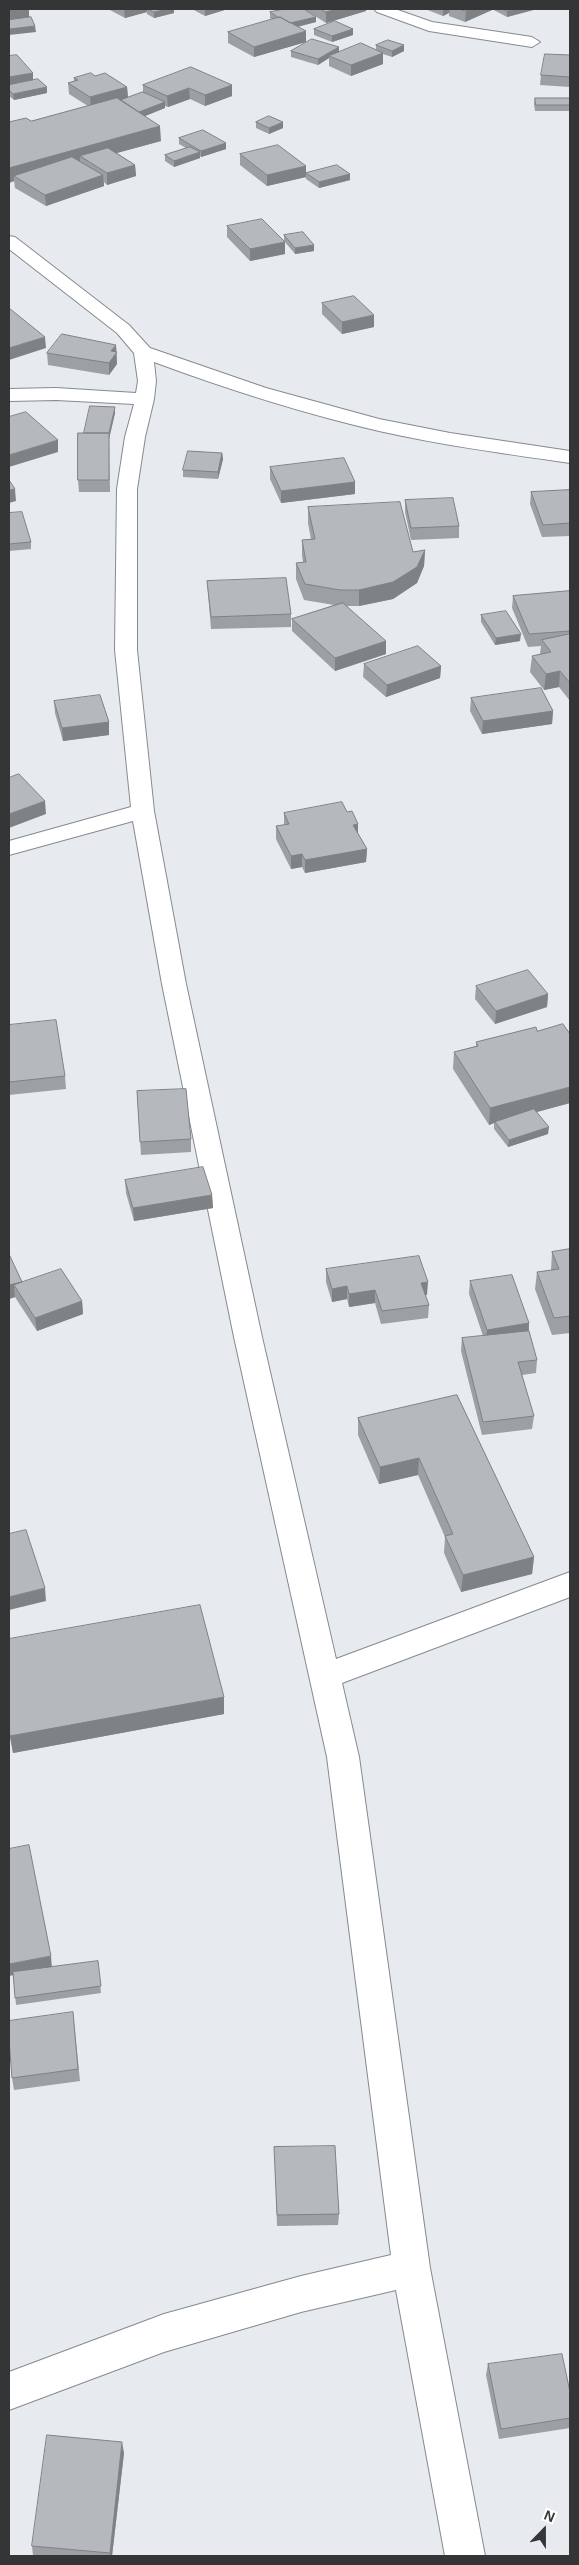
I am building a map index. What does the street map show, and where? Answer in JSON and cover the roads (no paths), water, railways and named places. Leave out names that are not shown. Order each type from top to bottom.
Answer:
[{"type":"street","points":[[382,9],[429,26],[532,42]]},
{"type":"street","points":[[9,240],[124,329],[143,352],[238,386],[379,425],[484,445],[570,457]]},
{"type":"street","points":[[143,352],[147,381],[145,399],[135,437],[127,489],[126,650],[143,811],[174,984],[244,1318],[344,1757],[411,2268],[465,2556]]},
{"type":"street","points":[[9,395],[56,394],[145,399]]},
{"type":"street","points":[[9,848],[143,811]]},
{"type":"street","points":[[325,1676],[570,1584]]},
{"type":"street","points":[[9,2391],[164,2333],[302,2294],[411,2268]]}]
